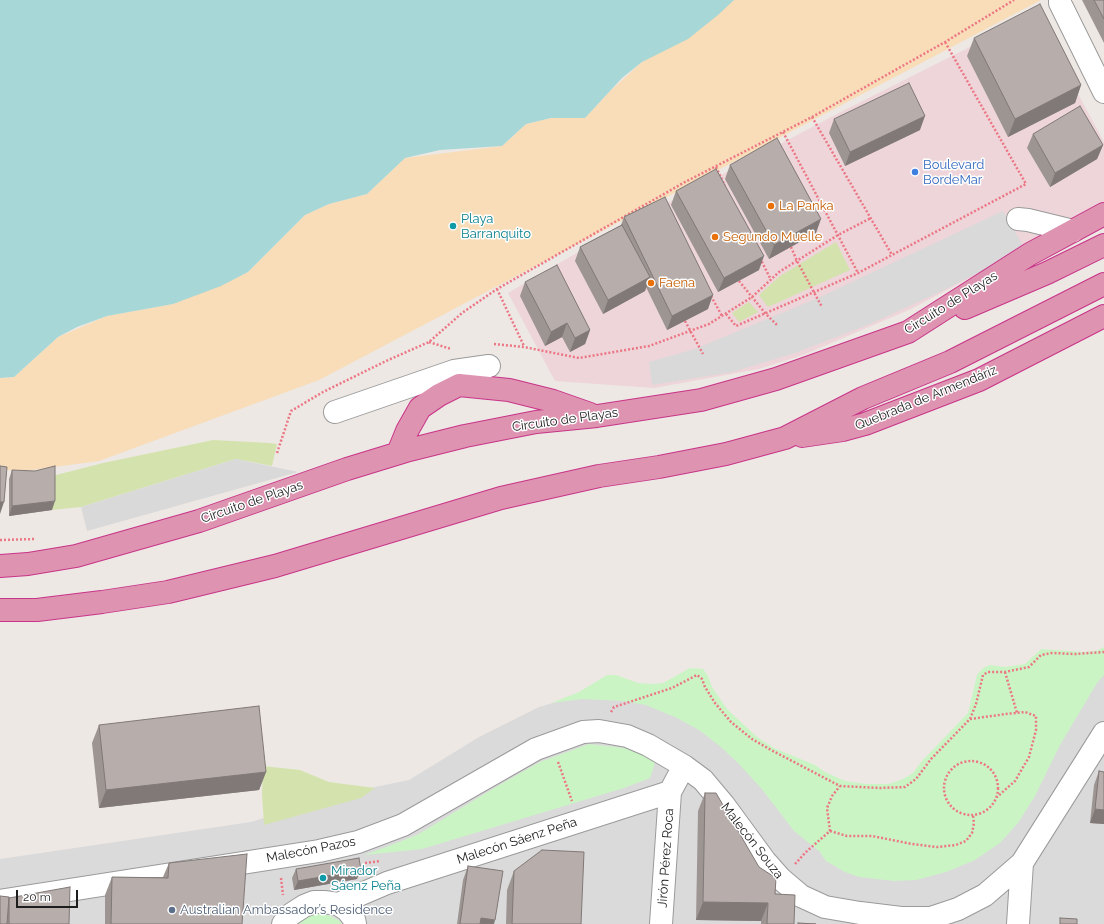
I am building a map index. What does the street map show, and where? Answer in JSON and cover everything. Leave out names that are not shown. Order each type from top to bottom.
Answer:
[{"type":"highway","name":"Circuito de Playas","points":[[0,566],[28,564],[76,556],[199,521],[347,469],[464,436],[536,422],[597,416],[708,398],[776,379],[908,332],[1030,254],[1104,214]]},
{"type":"highway","points":[[908,332],[1047,273],[1104,245]]},
{"type":"highway","points":[[0,610],[37,610],[168,592],[275,566],[508,496],[599,476],[659,467],[726,454],[785,438],[863,398],[950,362],[1104,284]]},
{"type":"highway","name":"Quebrada de Armendáriz","points":[[785,438],[844,430],[865,424],[978,380],[1104,316]]},
{"type":"highway","points":[[398,454],[407,431],[420,408],[438,395],[457,378],[553,401],[597,416]]},
{"type":"street","points":[[1060,0],[1060,3],[1104,92]]},
{"type":"street","points":[[1018,219],[1073,231]]},
{"type":"street","points":[[335,412],[457,378],[489,366]]},
{"type":"street","name":"Malecón Pazos","points":[[0,901],[319,851],[358,842],[403,825],[536,748],[582,732],[600,732]]},
{"type":"street","name":"Malecón Souza","points":[[600,732],[628,736],[648,744],[684,766],[703,780],[724,805],[765,861],[781,879],[801,896],[825,906],[860,913],[901,918],[931,918],[958,909],[985,895],[1022,863]]},
{"type":"street","points":[[1018,924],[1022,863],[1104,733]]},
{"type":"street","points":[[670,792],[684,766]]},
{"type":"street","name":"Malecón Sáenz Peña","points":[[338,904],[387,883],[670,792]]},
{"type":"street","name":"Jirón Pérez Roca","points":[[661,924],[670,792]]},
{"type":"street","points":[[283,924],[295,911],[309,904],[324,902],[338,904],[347,910],[354,919],[355,924]]},
{"type":"path","points":[[277,453],[291,411],[323,392],[429,342],[462,313],[496,289],[685,182],[812,117],[945,42],[1014,0]]},
{"type":"path","points":[[726,314],[736,326],[858,273],[1026,184],[945,42]]},
{"type":"path","points":[[812,117],[892,255]]},
{"type":"path","points":[[783,132],[858,273]]},
{"type":"path","points":[[716,167],[726,188]]},
{"type":"path","points":[[658,197],[662,204]]},
{"type":"path","points":[[493,344],[524,347],[578,358],[650,346],[709,324],[752,297],[779,272],[838,235],[870,218]]},
{"type":"path","points":[[791,246],[797,261],[822,307]]},
{"type":"path","points":[[757,251],[771,280]]},
{"type":"path","points":[[739,281],[765,313],[778,326]]},
{"type":"path","points":[[496,289],[524,347]]},
{"type":"path","points":[[711,295],[722,316]]},
{"type":"path","points":[[685,321],[703,354]]},
{"type":"path","points":[[429,342],[452,349]]},
{"type":"path","points":[[600,732],[614,707],[672,688],[697,675],[702,679],[705,687],[715,702],[731,722],[752,739],[771,750],[840,786],[880,788],[905,787],[916,779],[931,759],[970,719],[976,704],[983,675],[988,672],[1006,672],[1029,667],[1041,655],[1052,652],[1075,654],[1104,652]]},
{"type":"path","points":[[1006,672],[1017,713]]},
{"type":"path","points":[[970,719],[1025,712],[1036,716],[1036,730],[1029,757],[1015,781],[996,797]]},
{"type":"path","points":[[551,743],[580,820]]},
{"type":"path","points":[[968,761],[977,762],[986,765],[996,779],[998,788],[996,797],[992,805],[986,811],[972,815],[960,813],[953,809],[947,802],[944,793],[944,784],[947,776],[960,764],[968,761]]},
{"type":"path","points":[[830,832],[828,808],[832,796],[840,786]]},
{"type":"path","points":[[830,832],[847,836],[872,836],[912,844],[937,847],[956,845],[966,840],[972,833],[974,823],[972,815]]},
{"type":"path","points":[[781,879],[806,852],[830,832]]},
{"type":"shaded area","name":"Boulevard BordeMar","points":[[1035,14],[1104,142],[1104,202],[1030,246],[911,309],[803,355],[759,369],[654,388],[555,381],[508,293],[616,230],[839,113]]},
{"type":"shaded area","points":[[1003,211],[1025,249],[944,290],[870,324],[795,353],[732,372],[652,385],[649,362],[695,349],[818,298]]},
{"type":"shaded area","points":[[236,459],[298,472],[87,531],[81,507]]},
{"type":"shaded area","points":[[1104,662],[1104,924],[0,924],[0,859],[251,822],[341,794],[409,780],[479,737],[539,707],[581,695],[624,695],[696,716],[872,864]]},
{"type":"green space","points":[[836,242],[850,270],[768,307],[759,295],[780,276]]},
{"type":"green space","points":[[749,302],[758,312],[739,322],[732,313]]},
{"type":"green space","points":[[213,440],[277,444],[272,466],[236,459],[81,507],[52,510],[52,476],[103,463]]},
{"type":"green space","points":[[1104,647],[1104,675],[1097,683],[1060,745],[1035,796],[1018,823],[1000,843],[975,860],[946,872],[916,880],[894,881],[859,877],[845,872],[826,861],[819,851],[794,831],[761,788],[738,763],[721,747],[699,730],[677,718],[646,705],[623,701],[582,699],[551,703],[579,692],[607,675],[616,675],[638,683],[653,684],[663,683],[690,668],[703,669],[708,676],[712,687],[727,709],[756,736],[774,748],[815,765],[825,772],[845,781],[866,784],[888,784],[901,780],[913,773],[921,762],[968,713],[977,675],[983,668],[990,665],[1005,667],[1025,664],[1041,649],[1083,652],[1096,651]]},
{"type":"green space","points":[[589,744],[633,749],[655,763],[650,778],[624,788],[422,849],[365,855],[417,835],[540,762]]},
{"type":"green space","points":[[263,766],[300,770],[329,782],[375,788],[361,798],[264,825],[262,794]]},
{"type":"green space","points":[[320,911],[340,921],[342,924],[297,924],[299,920]]},
{"type":"sand","name":"Playa Barranquito","points":[[734,0],[1041,0],[319,380],[99,461],[32,470],[0,470],[0,378],[14,377],[58,337],[107,316],[173,304],[248,272],[305,215],[329,204],[367,194],[405,158],[502,146],[526,124],[551,118],[585,118],[608,93],[642,62]]},
{"type":"water","points":[[0,0],[734,0],[688,39],[642,62],[622,78],[585,118],[551,118],[526,124],[502,146],[440,150],[405,158],[367,194],[329,204],[305,215],[248,272],[221,286],[173,304],[107,316],[77,327],[58,337],[14,377],[0,378]]},
{"type":"building","points":[[1094,0],[1104,0],[1104,19]]},
{"type":"building","points":[[1040,4],[1081,85],[1015,119],[974,38]]},
{"type":"building","points":[[909,83],[925,116],[850,152],[834,119]]},
{"type":"building","points":[[1080,106],[1103,145],[1055,173],[1033,134]]},
{"type":"building","name":"La Panka","points":[[777,138],[821,219],[774,245],[730,165]]},
{"type":"building","name":"Segundo Muelle","points":[[716,169],[764,256],[724,278],[676,191]]},
{"type":"building","points":[[665,197],[713,295],[672,316],[624,217]]},
{"type":"building","points":[[622,225],[650,277],[608,300],[580,247]]},
{"type":"building","points":[[557,265],[590,330],[575,338],[567,323],[551,332],[525,282]]},
{"type":"building","points":[[0,466],[7,467],[4,502],[0,502]]},
{"type":"building","points":[[55,466],[55,501],[12,506],[12,470],[35,471]]},
{"type":"building","points":[[259,706],[266,772],[106,790],[99,725]]},
{"type":"building","points":[[1099,771],[1104,772],[1104,810],[1095,809]]},
{"type":"building","points":[[705,793],[716,793],[759,867],[776,878],[775,894],[795,895],[794,924],[767,924],[768,903],[703,902]]},
{"type":"building","points":[[542,850],[584,852],[581,924],[512,924],[514,871]]},
{"type":"building","name":"Australian Ambassador’s Residence","points":[[247,854],[242,924],[111,924],[112,877],[168,878],[169,863]]},
{"type":"building","points":[[359,858],[361,870],[298,881],[296,869]]},
{"type":"building","points":[[468,866],[503,871],[495,920],[481,918],[480,924],[460,924]]},
{"type":"building","points":[[70,887],[69,924],[9,924],[9,898]]},
{"type":"building","points":[[0,896],[9,897],[7,924],[0,924]]},
{"type":"building","points":[[1060,918],[1077,919],[1077,924],[1060,924]]},
{"type":"place","name":"Boulevard BordeMar","points":[[915,172]]},
{"type":"place","name":"La Panka","points":[[771,206]]},
{"type":"place","name":"Playa Barranquito","points":[[453,226]]},
{"type":"place","name":"Segundo Muelle","points":[[715,237]]},
{"type":"place","name":"Faena","points":[[651,283]]},
{"type":"place","name":"Mirador Sáenz Peña","points":[[323,878]]},
{"type":"place","name":"Australian Ambassador’s Residence","points":[[172,910]]}]
